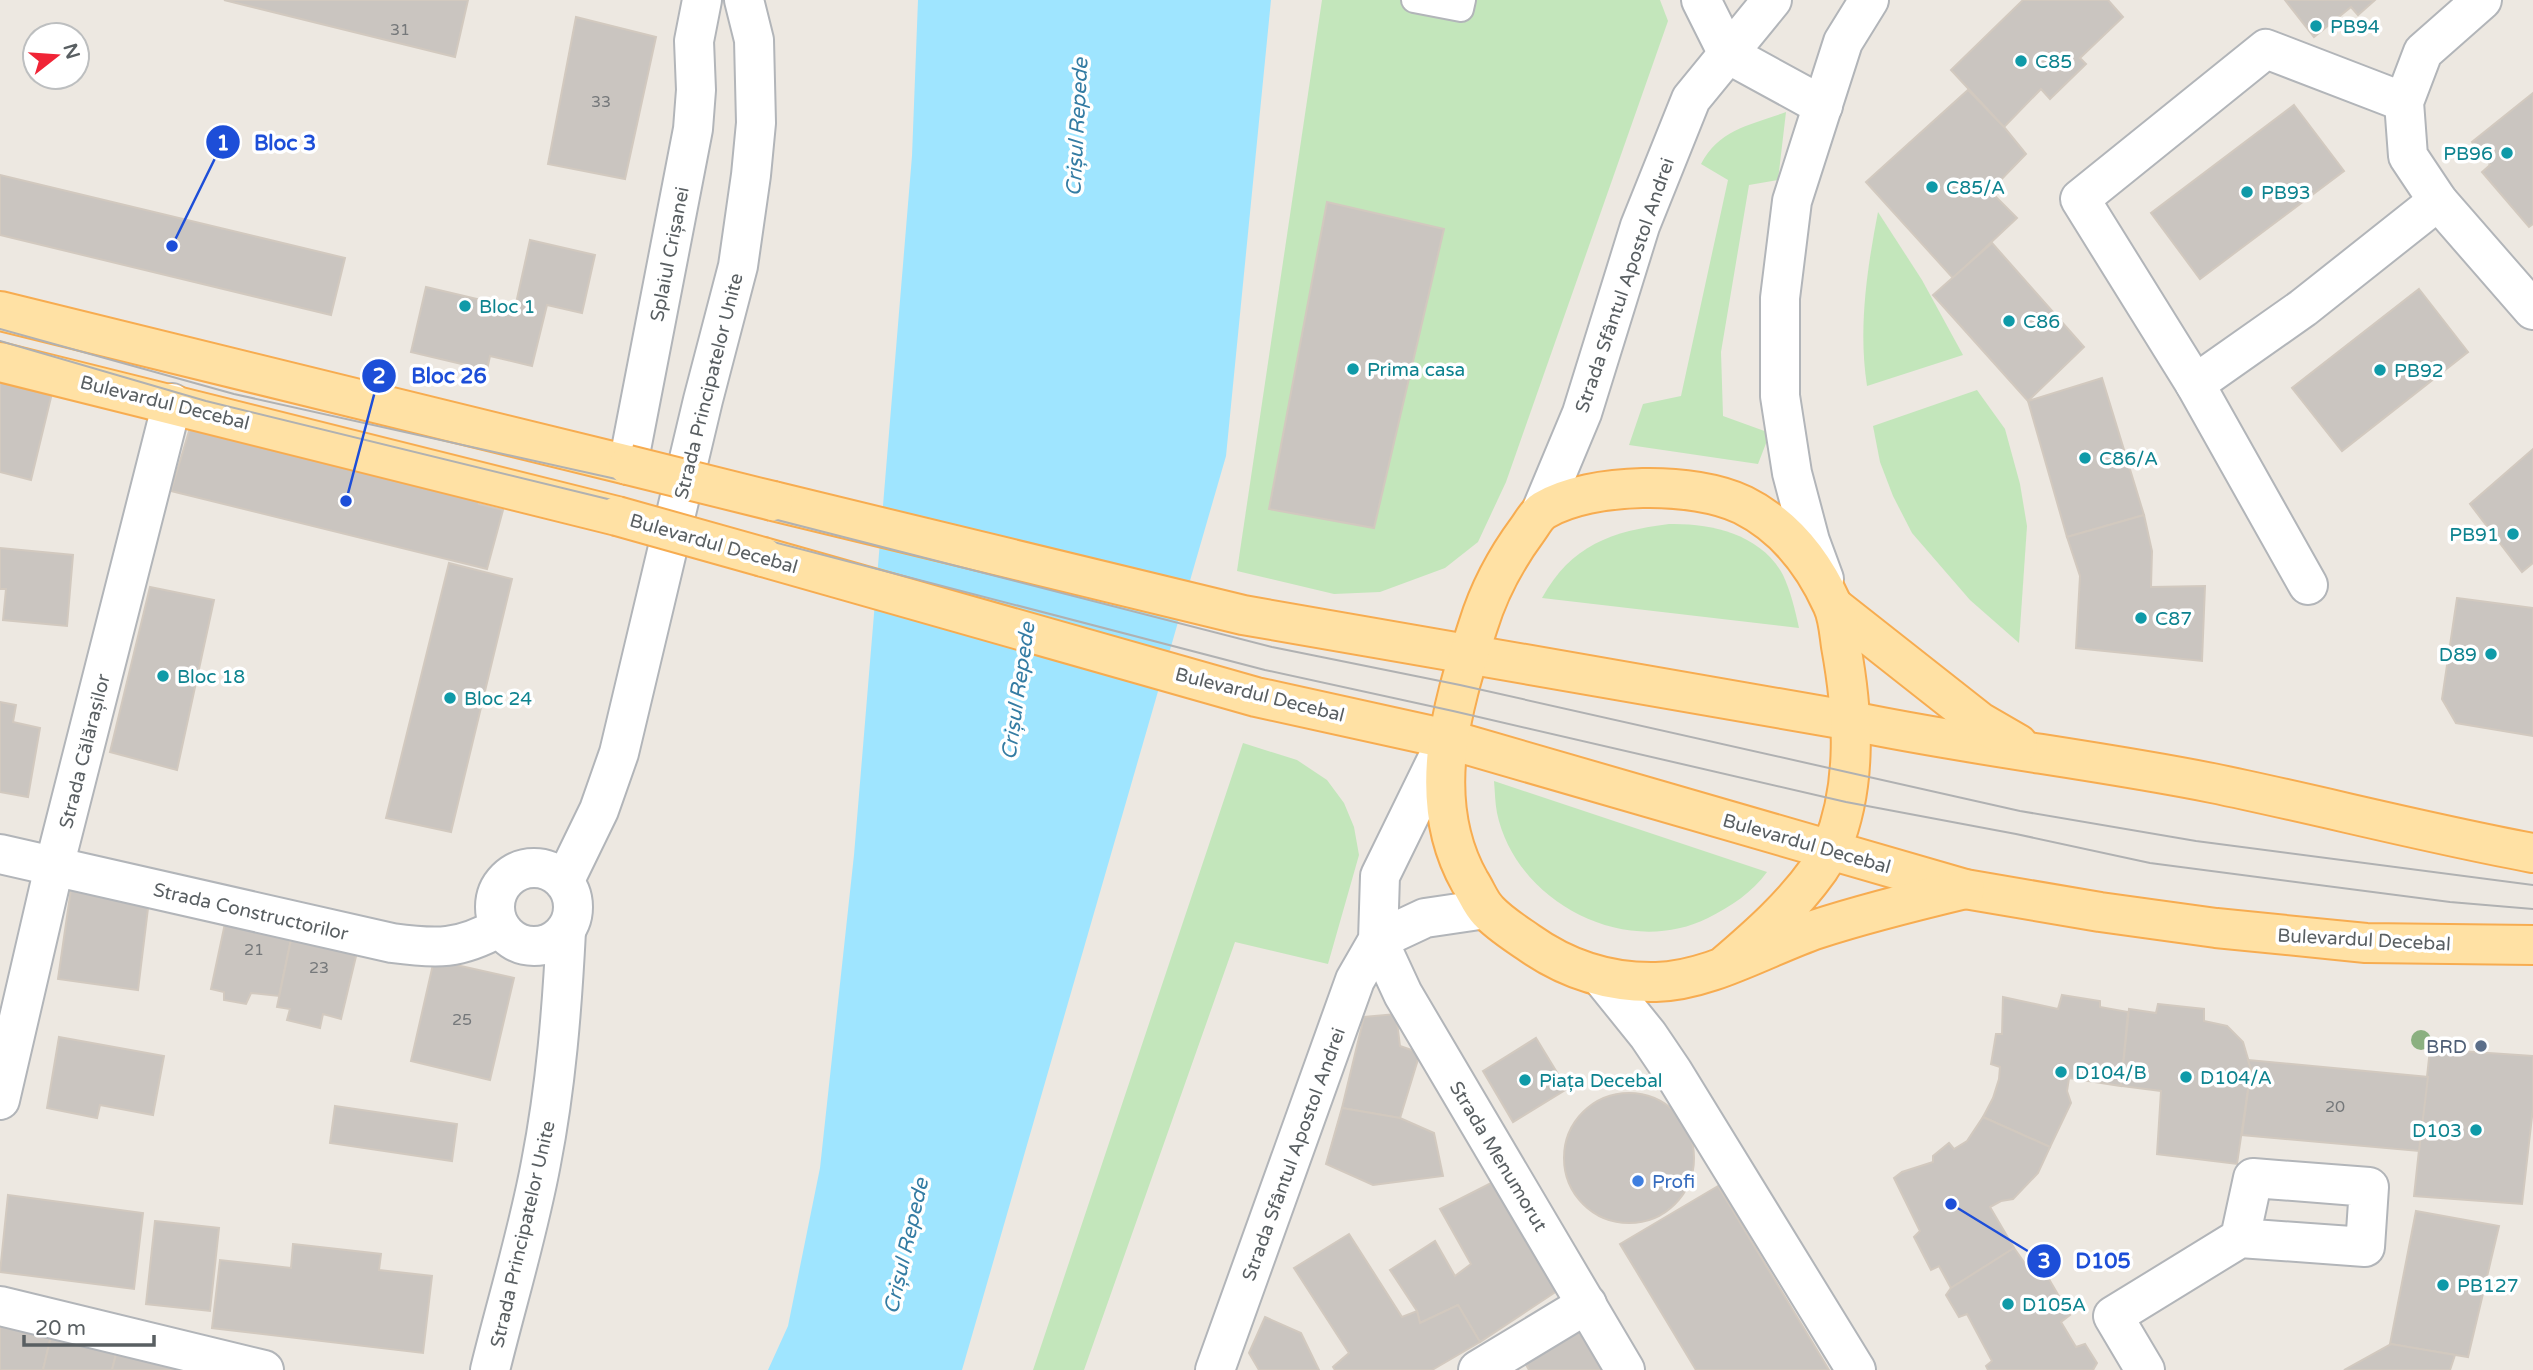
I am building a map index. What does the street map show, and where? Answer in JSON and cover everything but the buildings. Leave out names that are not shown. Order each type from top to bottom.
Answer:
[{"type":"main road","points":[[0,311],[1243,615],[1925,736],[2211,783],[2533,853]]},
{"type":"main road","name":"Bulevardul Decebal","points":[[0,362],[617,516],[1256,697],[1447,739],[1965,889],[2100,912],[2244,931],[2366,943],[2533,945]]},
{"type":"main road","points":[[1965,889],[1815,930],[1724,966],[1660,982],[1602,978],[1571,967],[1535,947],[1486,909],[1461,866],[1449,827],[1446,788],[1447,739],[1469,653],[1489,592],[1510,553],[1541,512],[1578,495],[1615,488],[1666,489],[1740,503],[1776,525],[1794,542],[1834,607],[1980,722],[2033,753]]},
{"type":"main road","points":[[1724,966],[1769,927],[1800,895],[1831,850],[1846,802],[1852,721],[1834,607]]},
{"type":"street","name":"Splaiul Crișanei","points":[[678,0],[694,41]]},
{"type":"street","name":"Splaiul Crișanei","points":[[628,466],[693,129],[696,90],[694,41],[702,0]]},
{"type":"street","name":"Strada Principatelor Unite","points":[[564,881],[599,810],[619,753],[703,400],[738,266],[756,123],[754,40],[744,0]]},
{"type":"street","points":[[1701,0],[1728,54],[1822,106]]},
{"type":"street","name":"Strada Sfântul Apostol Andrei","points":[[1541,512],[1582,413],[1640,226],[1691,99],[1772,0]]},
{"type":"street","points":[[1834,607],[1810,541],[1792,473],[1780,396],[1780,298],[1792,201],[1843,42],[1869,0]]},
{"type":"street","points":[[2482,0],[2423,52],[2404,102],[2408,156],[2438,201],[2533,310]]},
{"type":"street","points":[[2308,585],[2194,384],[2080,200],[2266,49],[2404,102]]},
{"type":"street","points":[[2194,384],[2302,308],[2438,201]]},
{"type":"street","name":"Strada Călărașilor","points":[[0,1100],[54,867],[172,403]]},
{"type":"street","name":"Strada Sfântul Apostol Andrei","points":[[1214,1370],[1355,980],[1378,940],[1380,876],[1447,739]]},
{"type":"street","name":"Strada Constructorilor","points":[[0,854],[392,943],[425,947],[455,946],[477,940],[500,927]]},
{"type":"street","points":[[530,867],[555,873],[564,881],[572,893],[574,906],[566,931],[545,946],[531,947],[508,937],[495,915],[499,889],[507,878],[530,867]]},
{"type":"street","points":[[1378,940],[1425,918],[1486,909]]},
{"type":"street","name":"Strada Principatelor Unite","points":[[491,1370],[541,1165],[557,1056],[566,931]]},
{"type":"street","name":"Strada Menumorut","points":[[1378,940],[1403,994],[1625,1370]]},
{"type":"street","points":[[1602,978],[1648,1035],[1673,1072],[1856,1370]]},
{"type":"street","points":[[2145,1370],[2113,1316],[2239,1238]]},
{"type":"street","points":[[1478,1370],[1587,1304]]},
{"type":"street","points":[[0,1306],[264,1370]]},
{"type":"lane","points":[[1414,0],[1461,9],[1463,0]]},
{"type":"green space","points":[[1322,0],[1660,0],[1668,21],[1506,482],[1478,542],[1445,568],[1380,592],[1334,594],[1237,571]]},
{"type":"green space","points":[[1786,112],[1778,180],[1749,185],[1721,352],[1723,416],[1770,433],[1758,464],[1629,445],[1643,404],[1681,396],[1728,180],[1701,164],[1708,152],[1727,136],[1748,125]]},
{"type":"green space","points":[[1878,212],[1922,280],[1963,355],[1867,386],[1863,342],[1865,299]]},
{"type":"green space","points":[[1977,390],[2005,429],[2020,484],[2027,526],[2019,643],[1970,600],[1912,533],[1893,496],[1880,462],[1873,426]]},
{"type":"green space","points":[[1669,524],[1718,529],[1734,534],[1762,550],[1774,561],[1783,575],[1791,594],[1799,628],[1542,598],[1566,565],[1595,544],[1629,531]]},
{"type":"green space","points":[[1243,743],[1297,760],[1327,780],[1344,803],[1354,827],[1359,855],[1328,964],[1235,942],[1084,1370],[1033,1370]]},
{"type":"green space","points":[[1494,781],[1767,872],[1741,898],[1708,918],[1676,929],[1643,932],[1610,927],[1579,915],[1550,897],[1526,873],[1508,845],[1497,813]]},
{"type":"water","name":"Crișul Repede","points":[[918,0],[1271,0],[1226,456],[962,1370],[768,1370],[788,1326],[820,1168],[854,855],[912,156]]},
{"type":"tram line","points":[[0,329],[234,394],[625,481],[1272,647],[1460,685],[2020,811],[2196,841],[2533,885]]},
{"type":"tram line","points":[[0,341],[206,401],[620,502],[1265,670],[1846,802],[2150,863],[2450,902],[2533,909]]},
{"type":"place","name":"PB94","points":[[2316,26]]},
{"type":"place","name":"C85","points":[[2021,61]]},
{"type":"place","name":"PB96","points":[[2507,153]]},
{"type":"place","name":"C85/A","points":[[1932,187]]},
{"type":"place","name":"PB93","points":[[2247,192]]},
{"type":"place","name":"Bloc 3","points":[[172,246]]},
{"type":"place","name":"Bloc 1","points":[[465,306]]},
{"type":"place","name":"C86","points":[[2009,321]]},
{"type":"place","name":"Prima casa","points":[[1353,369]]},
{"type":"place","name":"PB92","points":[[2380,370]]},
{"type":"place","name":"C86/A","points":[[2085,458]]},
{"type":"place","name":"Bloc 26","points":[[346,501]]},
{"type":"place","name":"PB91","points":[[2513,534]]},
{"type":"place","name":"C87","points":[[2141,618]]},
{"type":"place","name":"D89","points":[[2491,654]]},
{"type":"place","name":"Bloc 18","points":[[163,676]]},
{"type":"place","name":"Bloc 24","points":[[450,698]]},
{"type":"place","name":"BRD","points":[[2481,1046]]},
{"type":"place","name":"D104/B","points":[[2061,1072]]},
{"type":"place","name":"D104/A","points":[[2186,1077]]},
{"type":"place","name":"Piața Decebal","points":[[1525,1080]]},
{"type":"place","name":"D103","points":[[2476,1130]]},
{"type":"place","name":"Profi","points":[[1638,1181]]},
{"type":"place","name":"D105","points":[[1951,1204]]},
{"type":"place","name":"PB127","points":[[2443,1285]]},
{"type":"place","name":"D105A","points":[[2008,1304]]}]
